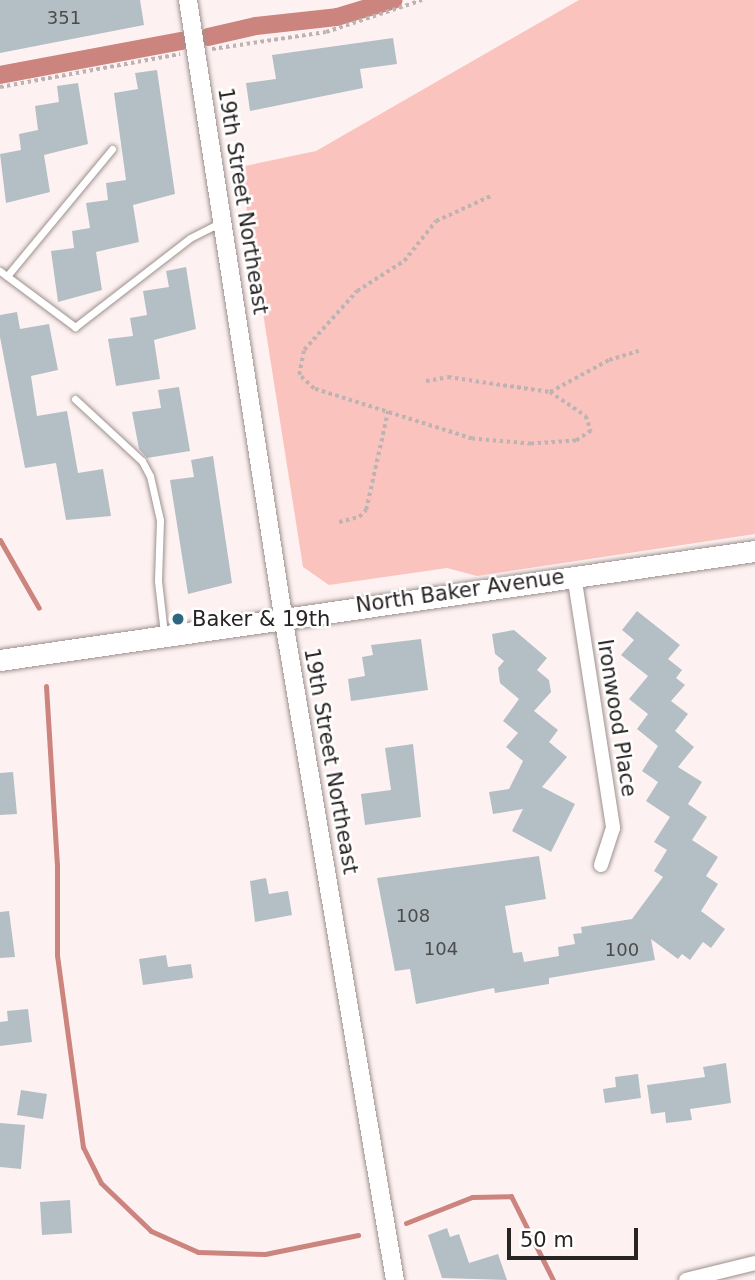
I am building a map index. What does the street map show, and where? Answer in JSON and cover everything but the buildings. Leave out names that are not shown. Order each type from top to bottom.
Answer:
[{"type":"main road","name":"North Baker Avenue","points":[[0,660],[283,616],[755,551]]},
{"type":"street","name":"19th Street Northeast","points":[[188,0],[283,616],[395,1280]]},
{"type":"street","name":"Ironwood Place","points":[[574,575],[614,828],[601,865]]},
{"type":"street","points":[[686,1280],[755,1263]]},
{"type":"lane","points":[[112,149],[3,274],[75,327],[190,239],[224,221]]},
{"type":"lane","points":[[75,399],[142,461],[150,475],[161,536],[158,581],[164,634]]},
{"type":"path","points":[[426,381],[448,377],[550,392],[586,416],[591,431],[586,438],[494,443],[302,383],[299,365],[304,351],[368,282],[417,249],[436,221],[493,195]]},
{"type":"path","points":[[550,392],[609,360],[639,351]]},
{"type":"path","points":[[340,522],[359,517],[366,510],[388,411]]},
{"type":"shaded area","points":[[579,0],[755,0],[755,534],[477,576],[447,568],[329,585],[303,567],[240,167],[316,151]]},
{"type":"waterway","points":[[208,37],[256,26],[337,17],[394,0]]},
{"type":"waterway","points":[[0,75],[182,41]]},
{"type":"waterway","points":[[0,540],[39,608]]},
{"type":"waterway","points":[[46,686],[57,864],[57,955],[83,1147],[101,1183],[151,1231],[198,1252],[265,1254],[358,1235]]},
{"type":"waterway","points":[[406,1223],[472,1197],[511,1196],[553,1280]]},
{"type":"place","name":"Baker & 19th","points":[[178,619]]}]
